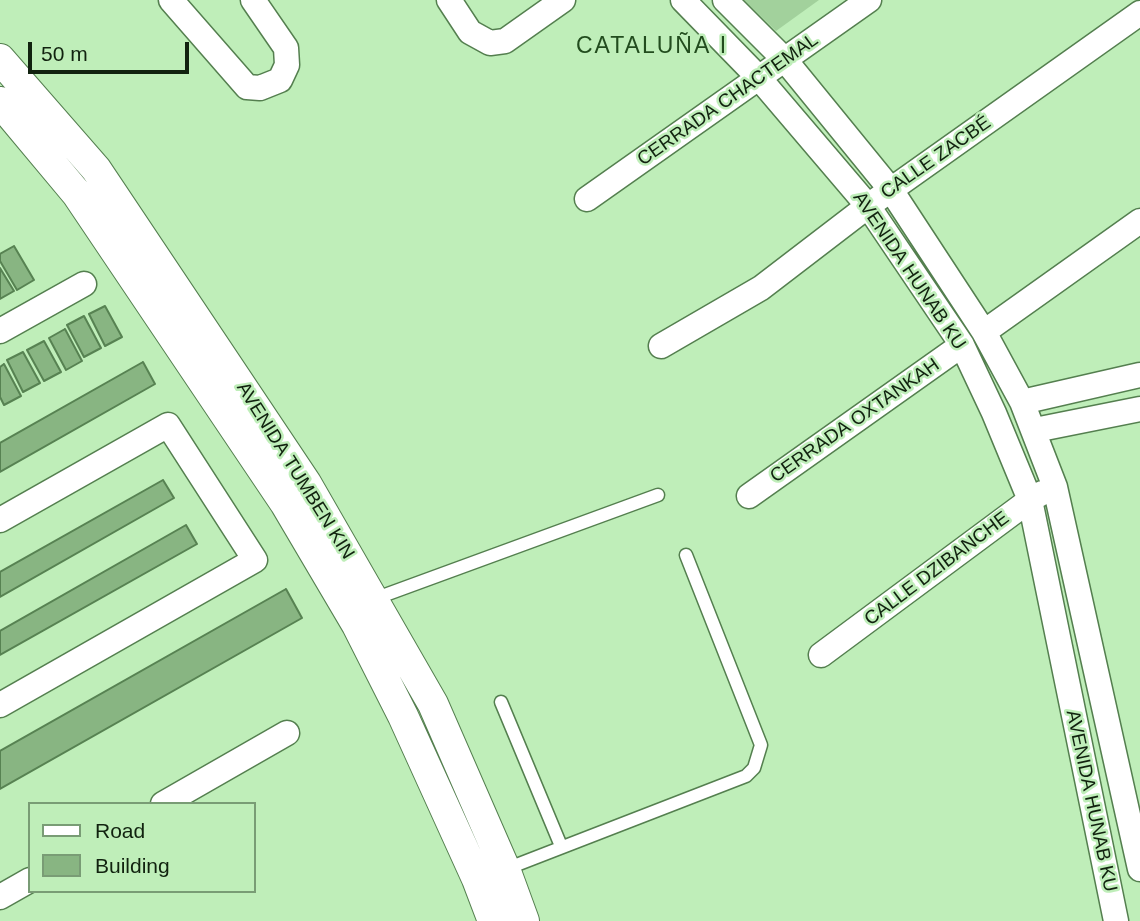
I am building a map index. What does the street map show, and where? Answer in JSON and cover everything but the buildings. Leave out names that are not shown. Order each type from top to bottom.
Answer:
[{"type":"street","points":[[171,0],[247,88],[260,88],[280,80],[287,65],[286,48],[253,0]]},
{"type":"street","points":[[449,0],[470,32],[490,43],[505,41],[563,0]]},
{"type":"street","name":"AVENIDA HUNAB KU","points":[[683,0],[759,78],[868,206],[962,345],[994,413],[1030,500],[1116,921]]},
{"type":"street","name":"AVENIDA HUNAB KU","points":[[725,0],[785,60],[891,190],[984,331],[1022,402],[1055,487],[1140,869]]},
{"type":"street","name":"CERRADA CHACTEMAL","points":[[587,199],[869,0]]},
{"type":"street","name":"CALLE ZACBÉ","points":[[661,346],[761,288],[868,206],[1140,13]]},
{"type":"street","name":"AVENIDA TUMBEN KIN","points":[[0,59],[96,169],[306,483],[433,704],[505,869],[524,921]]},
{"type":"street","name":"AVENIDA TUMBEN KIN","points":[[0,103],[77,194],[292,514],[357,625],[403,716],[477,879],[493,921]]},
{"type":"street","points":[[984,331],[1140,220]]},
{"type":"street","points":[[0,331],[84,284]]},
{"type":"street","name":"CERRADA OXTANKAH","points":[[748,496],[962,345]]},
{"type":"street","points":[[1022,402],[1140,375]]},
{"type":"street","points":[[1035,430],[1140,409]]},
{"type":"street","points":[[0,520],[168,425],[255,561],[0,705]]},
{"type":"street","name":"CALLE DZIBANCHE","points":[[821,654],[1030,500],[1055,487]]},
{"type":"street","points":[[166,802],[287,733]]},
{"type":"street","points":[[0,897],[28,881]]},
{"type":"lane","points":[[374,599],[658,495]]},
{"type":"lane","points":[[505,869],[746,776],[754,768],[761,745],[686,555]]},
{"type":"lane","points":[[500,702],[561,846]]},
{"type":"green space","points":[[744,0],[819,0],[776,31]]},
{"type":"district","name":"CATALUÑA I","points":[[652,47]]}]
